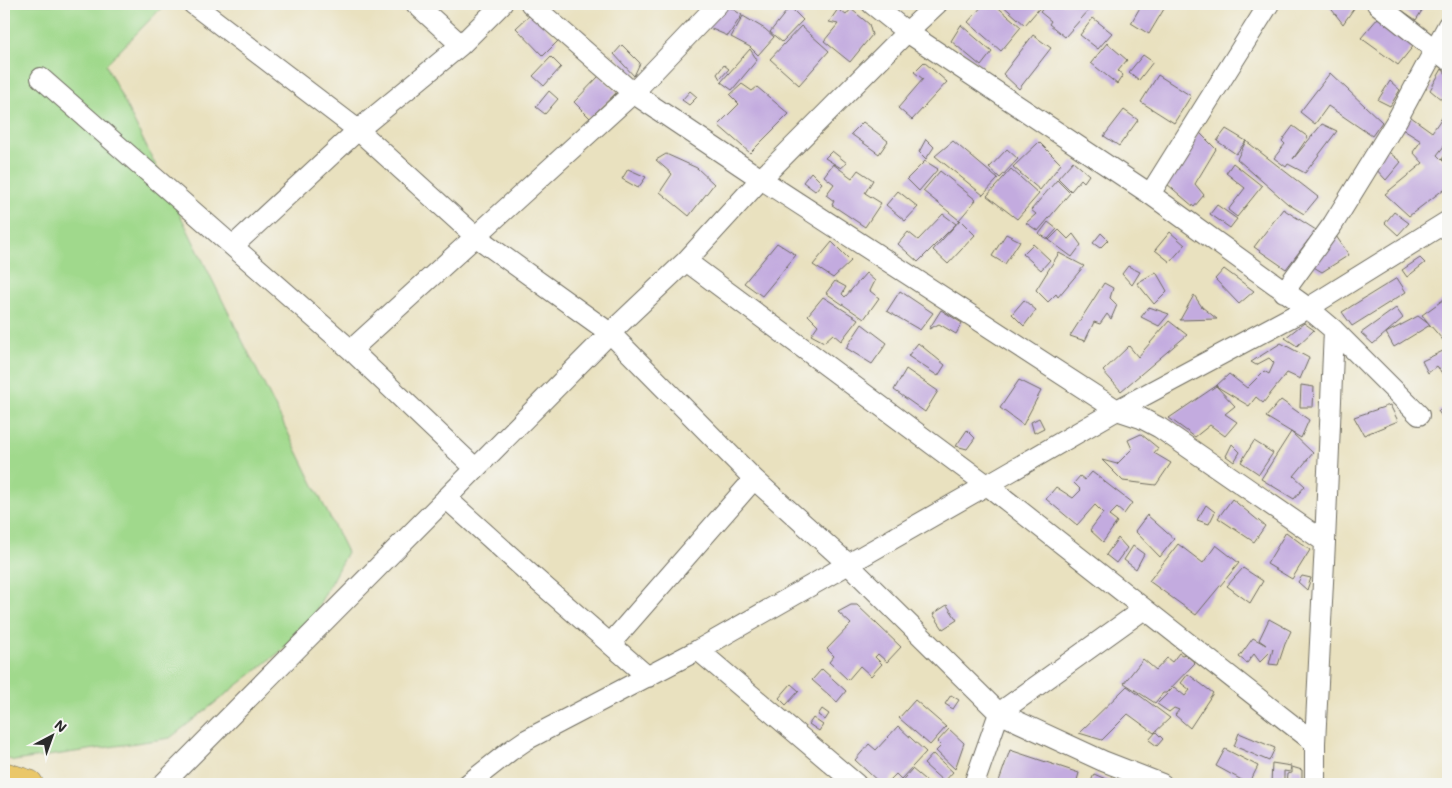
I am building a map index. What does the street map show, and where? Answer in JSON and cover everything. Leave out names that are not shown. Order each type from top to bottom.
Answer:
[{"type":"highway","points":[[4,776],[29,784]]},
{"type":"street","points":[[193,4],[358,130],[475,236],[610,333],[754,479],[848,564],[999,712],[1103,761],[1162,784]]},
{"type":"street","points":[[416,4],[461,45]]},
{"type":"street","points":[[233,246],[358,130],[461,45],[502,4]]},
{"type":"street","points":[[531,4],[633,92],[761,179],[1116,410],[1141,418],[1160,428],[1325,542]]},
{"type":"street","points":[[351,350],[633,92],[718,4]]},
{"type":"street","points":[[872,4],[907,32],[1150,194],[1308,308],[1334,330],[1418,415]]},
{"type":"street","points":[[163,784],[610,333],[686,262],[761,179],[937,4]]},
{"type":"street","points":[[1150,194],[1269,4]]},
{"type":"street","points":[[1377,4],[1442,55]]},
{"type":"street","points":[[1284,292],[1338,216],[1397,120],[1442,55],[1448,25]]},
{"type":"street","points":[[41,78],[351,350],[475,468]]},
{"type":"street","points":[[468,784],[526,740],[698,650],[1116,410],[1308,308],[1448,221]]},
{"type":"street","points":[[686,262],[987,485],[1315,742]]},
{"type":"street","points":[[1315,784],[1315,742],[1334,330]]},
{"type":"street","points":[[610,644],[754,479]]},
{"type":"street","points":[[446,498],[648,677]]},
{"type":"street","points":[[974,784],[999,712],[1144,609]]},
{"type":"street","points":[[698,650],[856,784]]},
{"type":"green space","points":[[4,4],[165,4],[106,65],[347,552],[304,633],[170,738],[14,761],[4,757]]},
{"type":"building","points":[[984,4],[994,4],[1021,27],[1001,51],[968,22]]},
{"type":"building","points":[[1001,4],[1043,4],[1025,25]]},
{"type":"building","points":[[1047,4],[1080,4],[1089,10],[1065,37],[1049,24],[1051,21],[1040,12]]},
{"type":"building","points":[[1142,4],[1167,4],[1149,34],[1131,23]]},
{"type":"building","points":[[1331,4],[1357,4],[1343,24],[1329,6]]},
{"type":"building","points":[[1393,4],[1426,4],[1416,20]]},
{"type":"building","points":[[726,5],[742,15],[728,36],[707,27]]},
{"type":"building","points":[[790,7],[803,20],[782,42],[770,32]]},
{"type":"building","points":[[838,9],[846,15],[851,9],[869,24],[872,35],[850,62],[824,41],[838,24],[829,22]]},
{"type":"building","points":[[532,13],[558,41],[543,56],[516,28]]},
{"type":"building","points":[[743,16],[765,29],[774,37],[758,55],[750,47],[731,37]]},
{"type":"building","points":[[1093,18],[1112,33],[1098,49],[1080,35]]},
{"type":"building","points":[[1378,18],[1415,44],[1398,65],[1361,38]]},
{"type":"building","points":[[961,25],[992,52],[981,66],[951,41]]},
{"type":"building","points":[[801,26],[829,51],[799,85],[770,59]]},
{"type":"building","points":[[1033,35],[1051,48],[1019,89],[1003,74]]},
{"type":"building","points":[[1107,43],[1127,60],[1118,71],[1123,75],[1117,84],[1091,63]]},
{"type":"building","points":[[622,45],[640,63],[634,76],[614,54]]},
{"type":"building","points":[[750,49],[757,60],[732,90],[721,82]]},
{"type":"building","points":[[1143,55],[1153,62],[1139,80],[1129,72]]},
{"type":"building","points":[[551,57],[561,67],[544,86],[533,76]]},
{"type":"building","points":[[924,62],[947,82],[912,120],[898,108],[923,79],[914,72]]},
{"type":"building","points":[[724,65],[729,69],[720,79],[717,74]]},
{"type":"building","points":[[1442,69],[1448,76],[1448,92],[1442,100],[1430,90]]},
{"type":"building","points":[[1330,73],[1382,122],[1372,136],[1328,106],[1315,124],[1300,112]]},
{"type":"building","points":[[1158,75],[1191,96],[1174,123],[1141,102]]},
{"type":"building","points":[[599,76],[617,92],[590,118],[574,102]]},
{"type":"building","points":[[1390,81],[1400,90],[1390,106],[1378,100]]},
{"type":"building","points":[[742,84],[752,91],[757,87],[789,114],[750,153],[718,125],[739,104],[730,95]]},
{"type":"building","points":[[549,91],[558,99],[545,114],[536,107]]},
{"type":"building","points":[[690,91],[697,97],[689,105],[682,100]]},
{"type":"building","points":[[1448,109],[1448,141],[1437,155],[1448,166],[1448,186],[1409,216],[1385,194],[1423,163],[1413,152],[1421,141],[1402,129],[1411,117],[1432,132]]},
{"type":"building","points":[[1124,110],[1138,120],[1119,146],[1104,136]]},
{"type":"building","points":[[863,122],[888,141],[879,154],[851,134]]},
{"type":"building","points":[[1322,124],[1337,131],[1305,173],[1288,164],[1286,167],[1274,158],[1285,144],[1282,141],[1293,126],[1308,137],[1293,159]]},
{"type":"building","points":[[1226,129],[1246,141],[1236,154],[1217,141]]},
{"type":"building","points":[[1199,132],[1216,149],[1195,184],[1204,195],[1194,207],[1167,184]]},
{"type":"building","points":[[926,139],[934,147],[926,159],[919,152]]},
{"type":"building","points":[[953,141],[998,179],[983,195],[935,156]]},
{"type":"building","points":[[1246,141],[1318,197],[1304,214],[1288,204],[1237,159]]},
{"type":"building","points":[[1039,142],[1061,164],[1040,190],[1013,167]]},
{"type":"building","points":[[1007,149],[1018,159],[1000,178],[989,168]]},
{"type":"building","points":[[1385,149],[1401,162],[1386,180],[1374,167]]},
{"type":"building","points":[[832,151],[847,163],[841,168],[825,158]]},
{"type":"building","points":[[1448,151],[1448,165],[1442,159]]},
{"type":"building","points":[[666,154],[697,168],[714,184],[689,216],[660,192],[672,174],[656,160]]},
{"type":"building","points":[[925,161],[938,169],[919,191],[907,179]]},
{"type":"building","points":[[1073,161],[1089,175],[1084,182],[1081,179],[1071,191],[1058,178]]},
{"type":"building","points":[[1233,163],[1262,186],[1237,217],[1228,210],[1245,188],[1226,173]]},
{"type":"building","points":[[833,164],[852,178],[858,170],[873,180],[865,193],[881,203],[865,227],[832,205],[834,201],[826,195],[834,184],[824,176]]},
{"type":"building","points":[[628,169],[646,177],[638,188],[622,179]]},
{"type":"building","points":[[1011,169],[1039,194],[1017,219],[987,196]]},
{"type":"building","points":[[940,171],[976,200],[959,220],[923,191]]},
{"type":"building","points":[[811,172],[822,183],[815,191],[803,182]]},
{"type":"building","points":[[1057,180],[1070,193],[1038,231],[1026,223],[1036,214],[1031,210]]},
{"type":"building","points":[[898,191],[918,207],[905,221],[886,205]]},
{"type":"building","points":[[1217,205],[1237,219],[1230,228],[1210,214]]},
{"type":"building","points":[[1283,209],[1316,230],[1286,269],[1254,247]]},
{"type":"building","points":[[1394,212],[1409,223],[1398,235],[1385,223]]},
{"type":"building","points":[[943,214],[956,224],[918,262],[898,244],[908,232],[918,240]]},
{"type":"building","points":[[960,220],[975,235],[948,264],[933,250]]},
{"type":"building","points":[[1048,222],[1057,229],[1048,239],[1039,234]]},
{"type":"building","points":[[1059,230],[1068,239],[1073,234],[1081,245],[1072,257],[1049,240]]},
{"type":"building","points":[[1170,232],[1185,245],[1170,262],[1155,250]]},
{"type":"building","points":[[1101,233],[1108,240],[1100,248],[1093,243]]},
{"type":"building","points":[[1334,233],[1349,255],[1322,272],[1312,266]]},
{"type":"building","points":[[1006,234],[1020,241],[1005,264],[992,256]]},
{"type":"building","points":[[832,242],[851,261],[833,278],[813,265]]},
{"type":"building","points":[[777,243],[796,255],[762,296],[744,283]]},
{"type":"building","points":[[1033,244],[1050,260],[1041,270],[1023,254]]},
{"type":"building","points":[[1059,253],[1084,266],[1058,297],[1056,294],[1048,302],[1036,290]]},
{"type":"building","points":[[1420,258],[1425,263],[1407,277],[1402,270]]},
{"type":"building","points":[[1128,266],[1140,272],[1132,285],[1122,274]]},
{"type":"building","points":[[1224,269],[1254,291],[1239,304],[1215,279]]},
{"type":"building","points":[[1156,272],[1167,291],[1154,304],[1137,283]]},
{"type":"building","points":[[866,273],[875,281],[870,291],[879,298],[864,319],[826,293],[835,281],[846,287],[842,294],[845,297]]},
{"type":"building","points":[[1397,278],[1406,292],[1352,326],[1342,312]]},
{"type":"building","points":[[1104,283],[1113,288],[1110,298],[1117,305],[1111,319],[1107,314],[1100,324],[1094,322],[1085,341],[1070,336]]},
{"type":"building","points":[[900,291],[933,313],[920,330],[887,311]]},
{"type":"building","points":[[1194,295],[1202,307],[1217,319],[1180,320]]},
{"type":"building","points":[[823,297],[858,319],[841,341],[833,334],[824,342],[811,335],[818,325],[808,315]]},
{"type":"building","points":[[1447,297],[1448,346],[1422,315]]},
{"type":"building","points":[[1024,300],[1036,310],[1024,326],[1012,314]]},
{"type":"building","points":[[1149,307],[1169,314],[1159,326],[1141,317]]},
{"type":"building","points":[[1396,308],[1403,318],[1373,344],[1361,333]]},
{"type":"building","points":[[941,310],[962,323],[956,334],[939,324],[929,329]]},
{"type":"building","points":[[1418,316],[1430,325],[1394,347],[1386,333]]},
{"type":"building","points":[[1169,321],[1187,335],[1121,391],[1103,371],[1129,346],[1138,357]]},
{"type":"building","points":[[1304,323],[1314,330],[1297,346],[1285,338]]},
{"type":"building","points":[[862,324],[887,343],[872,364],[846,348]]},
{"type":"building","points":[[918,343],[945,365],[938,376],[908,356]]},
{"type":"building","points":[[1281,343],[1309,358],[1300,379],[1287,373],[1263,403],[1256,397],[1249,406],[1216,386],[1229,374],[1247,388],[1264,371],[1269,374],[1274,363],[1269,358],[1256,365],[1251,362]]},
{"type":"building","points":[[1445,350],[1448,355],[1448,382],[1437,366],[1428,373],[1422,361]]},
{"type":"building","points":[[906,369],[938,391],[925,412],[894,390]]},
{"type":"building","points":[[1019,380],[1041,391],[1023,425],[1000,408]]},
{"type":"building","points":[[1301,385],[1314,387],[1313,407],[1300,407]]},
{"type":"building","points":[[1216,386],[1235,406],[1225,414],[1237,422],[1225,436],[1210,425],[1195,437],[1169,418]]},
{"type":"building","points":[[1281,400],[1309,420],[1301,438],[1266,417]]},
{"type":"building","points":[[1390,405],[1398,421],[1364,435],[1354,417]]},
{"type":"building","points":[[1448,406],[1448,425],[1438,411]]},
{"type":"building","points":[[1039,418],[1044,428],[1034,433],[1031,422]]},
{"type":"building","points":[[967,430],[975,438],[967,449],[956,446]]},
{"type":"building","points":[[1291,432],[1313,453],[1294,476],[1305,486],[1294,499],[1261,479]]},
{"type":"building","points":[[1141,434],[1158,448],[1154,453],[1171,463],[1156,485],[1123,481],[1102,460],[1117,464],[1132,449],[1128,440]]},
{"type":"building","points":[[1254,441],[1273,453],[1259,474],[1241,462]]},
{"type":"building","points":[[1232,444],[1240,452],[1234,462],[1226,456]]},
{"type":"building","points":[[1092,472],[1132,503],[1124,514],[1117,508],[1109,516],[1117,522],[1103,542],[1090,530],[1103,513],[1095,505],[1077,525],[1046,499],[1056,487],[1073,498],[1081,490],[1074,483],[1080,476],[1085,480]]},
{"type":"building","points":[[1232,499],[1265,526],[1254,542],[1218,518]]},
{"type":"building","points":[[1206,505],[1215,512],[1209,524],[1197,520]]},
{"type":"building","points":[[1147,515],[1174,539],[1160,557],[1135,531]]},
{"type":"building","points":[[1286,532],[1310,550],[1292,579],[1267,564]]},
{"type":"building","points":[[1118,538],[1127,548],[1116,563],[1106,555]]},
{"type":"building","points":[[1178,544],[1203,563],[1216,545],[1239,563],[1196,615],[1149,581]]},
{"type":"building","points":[[1133,546],[1144,554],[1136,569],[1124,560]]},
{"type":"building","points":[[1243,568],[1263,581],[1250,603],[1227,586]]},
{"type":"building","points":[[1302,576],[1311,578],[1307,590],[1298,582]]},
{"type":"building","points":[[851,605],[857,605],[901,647],[887,662],[878,654],[875,657],[882,664],[871,676],[860,666],[848,680],[829,662],[834,656],[827,649],[851,624],[838,612]]},
{"type":"building","points":[[947,605],[957,620],[943,629],[933,614]]},
{"type":"building","points":[[1269,619],[1291,631],[1278,665],[1269,664],[1273,649],[1260,662],[1254,654],[1247,663],[1239,657],[1253,638],[1266,645],[1259,640]]},
{"type":"building","points":[[1179,653],[1185,654],[1195,663],[1155,703],[1124,683],[1143,659],[1156,670],[1167,658],[1172,662]]},
{"type":"building","points":[[822,669],[846,691],[837,702],[812,680]]},
{"type":"building","points":[[1188,674],[1213,693],[1190,728],[1175,715],[1179,710],[1174,708],[1169,712],[1157,704],[1174,687],[1185,696],[1190,690],[1181,683]]},
{"type":"building","points":[[791,684],[799,691],[786,705],[779,698]]},
{"type":"building","points":[[1127,686],[1170,718],[1154,733],[1128,714],[1102,740],[1079,733]]},
{"type":"building","points":[[951,695],[959,700],[953,709],[945,704]]},
{"type":"building","points":[[915,700],[946,727],[930,745],[899,718]]},
{"type":"building","points":[[822,709],[829,714],[825,720],[818,715]]},
{"type":"building","points":[[813,718],[823,725],[819,731],[809,724]]},
{"type":"building","points":[[898,726],[926,752],[901,779],[896,774],[886,784],[881,784],[855,760],[869,744],[876,750]]},
{"type":"building","points":[[949,729],[964,743],[955,769],[936,751],[941,746],[937,742]]},
{"type":"building","points":[[1156,732],[1163,739],[1157,746],[1149,740]]},
{"type":"building","points":[[1239,733],[1275,748],[1269,761],[1234,746]]},
{"type":"building","points":[[1225,749],[1258,766],[1249,784],[1216,766]]},
{"type":"building","points":[[1010,750],[1079,773],[1076,784],[998,784]]},
{"type":"building","points":[[933,754],[953,772],[944,782],[924,764]]},
{"type":"building","points":[[1272,763],[1291,766],[1290,772],[1284,771],[1284,784],[1271,784]]},
{"type":"building","points":[[1292,767],[1302,770],[1302,784],[1286,784],[1287,774],[1292,773]]},
{"type":"building","points":[[912,769],[930,784],[899,784]]},
{"type":"building","points":[[1094,774],[1117,784],[1090,784]]}]
